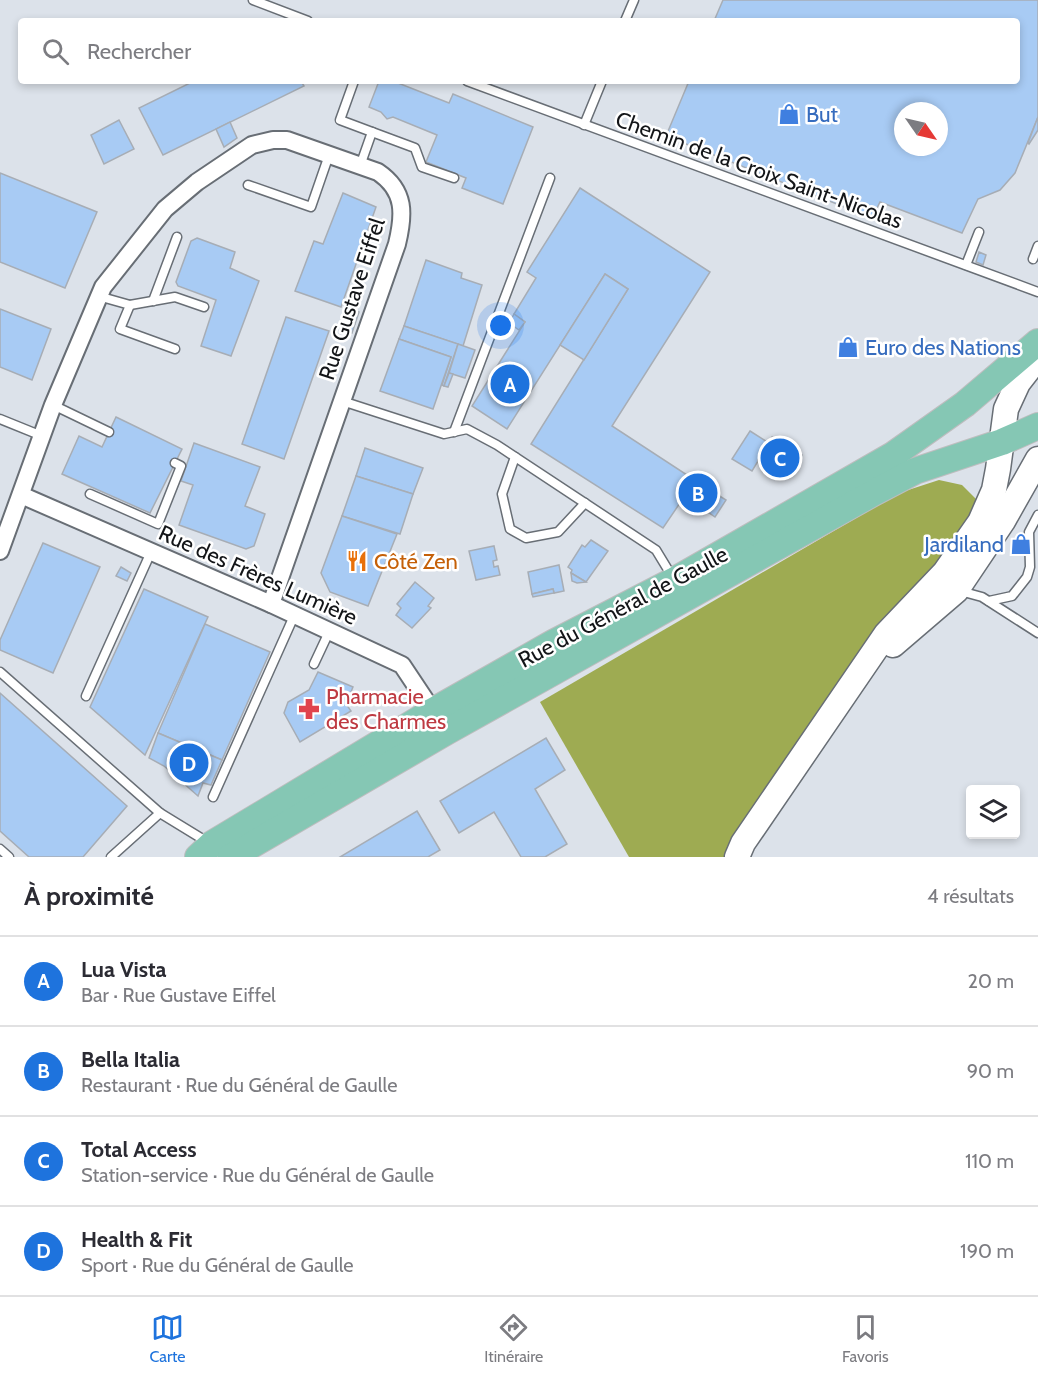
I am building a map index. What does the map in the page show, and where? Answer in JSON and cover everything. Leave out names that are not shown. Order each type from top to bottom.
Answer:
[{"type":"main road","name":"Rue du Général de Gaulle","points":[[439,722],[553,643],[675,580],[914,442],[965,404],[1038,342]]},
{"type":"main road","points":[[950,581],[988,505],[999,469],[1006,409],[1011,396],[1038,357]]},
{"type":"main road","name":"Rue du Général de Gaulle","points":[[214,853],[439,722],[905,476],[1002,442],[1038,426]]},
{"type":"main road","points":[[737,857],[743,843],[861,670],[950,581],[1003,521],[1038,459]]},
{"type":"street","name":"Rue Gustave Eiffel","points":[[2,540],[21,495],[53,405],[98,296],[165,209],[197,182],[252,145],[273,140],[287,140],[360,166],[388,179],[398,196],[404,217],[397,244],[271,604]]},
{"type":"street","name":"Rue des Frères Lumière","points":[[21,495],[271,604],[402,666],[439,722]]},
{"type":"lane","points":[[253,0],[300,18]]},
{"type":"lane","points":[[626,18],[634,0]]},
{"type":"lane","points":[[353,84],[340,120],[415,148],[422,167],[454,178]]},
{"type":"lane","name":"Chemin de la Croix Saint-Nicolas","points":[[475,84],[1038,292]]},
{"type":"lane","points":[[584,124],[601,84]]},
{"type":"lane","points":[[360,166],[372,132]]},
{"type":"lane","points":[[248,185],[311,207],[329,155]]},
{"type":"lane","points":[[454,432],[550,178]]},
{"type":"lane","points":[[966,265],[979,232]]},
{"type":"lane","points":[[153,301],[177,237]]},
{"type":"lane","points":[[1033,258],[1038,246]]},
{"type":"lane","points":[[98,296],[129,305],[175,297],[204,307]]},
{"type":"lane","points":[[129,305],[120,329],[175,349]]},
{"type":"lane","points":[[342,401],[444,434],[467,429],[515,457],[656,550],[675,580]]},
{"type":"lane","points":[[53,405],[109,432]]},
{"type":"lane","points":[[0,419],[42,436]]},
{"type":"lane","points":[[515,457],[502,494],[510,529],[526,538],[558,532],[585,503]]},
{"type":"lane","points":[[90,494],[158,524],[181,466],[175,463]]},
{"type":"lane","points":[[989,601],[1012,596],[1027,578],[1030,567],[1029,532],[1038,515]]},
{"type":"lane","points":[[86,696],[151,552]]},
{"type":"lane","points":[[950,581],[989,601],[1038,633]]},
{"type":"lane","points":[[213,797],[294,616]]},
{"type":"lane","points":[[314,664],[329,632]]},
{"type":"lane","points":[[0,672],[160,813],[214,853]]},
{"type":"lane","points":[[111,857],[160,813]]},
{"type":"lane","points":[[0,849],[9,857]]},
{"type":"green space","points":[[939,480],[962,485],[976,499],[970,524],[729,857],[629,857],[540,702],[899,493]]},
{"type":"building","name":"But","points":[[723,0],[1038,0],[1038,117],[1015,173],[1000,190],[978,199],[962,233],[880,202],[872,218],[666,136],[688,84],[1020,84],[1020,18],[715,18]]},
{"type":"building","points":[[188,84],[303,84],[304,86],[163,155],[139,108]]},
{"type":"building","points":[[378,84],[401,84],[449,103],[453,94],[533,127],[503,204],[462,188],[466,178],[426,162],[437,135],[393,117],[387,119],[381,112],[369,107]]},
{"type":"building","points":[[1038,117],[1038,130],[1029,144],[1028,143]]},
{"type":"building","points":[[119,120],[134,149],[104,164],[91,135]]},
{"type":"building","points":[[230,122],[237,138],[224,147],[216,129]]},
{"type":"building","points":[[0,173],[97,212],[65,288],[0,262]]},
{"type":"building","points":[[580,188],[710,272],[612,426],[710,490],[699,506],[684,497],[663,528],[531,444],[628,289],[605,274],[507,429],[472,406],[525,322],[514,314],[536,278],[527,272]]},
{"type":"building","points":[[343,193],[376,207],[341,307],[295,291],[314,241],[323,244]]},
{"type":"building","points":[[197,238],[235,252],[230,268],[259,281],[231,356],[201,346],[216,300],[178,286],[176,282],[191,241]]},
{"type":"building","points":[[979,252],[986,255],[983,265],[976,262]]},
{"type":"building","points":[[426,260],[462,273],[461,278],[482,285],[463,346],[404,326]]},
{"type":"building","points":[[605,274],[628,289],[584,360],[560,345]]},
{"type":"building","points":[[0,309],[51,329],[32,380],[0,367]]},
{"type":"building","points":[[353,310],[359,312],[355,324],[349,322]]},
{"type":"building","points":[[514,314],[525,322],[519,330],[509,323]]},
{"type":"building","points":[[286,317],[329,331],[284,459],[242,444]]},
{"type":"building","points":[[350,322],[355,324],[352,333],[347,331]]},
{"type":"building","points":[[404,326],[458,344],[444,386],[442,385],[451,357],[399,339]]},
{"type":"building","points":[[399,339],[451,357],[433,409],[380,391]]},
{"type":"building","points":[[458,344],[475,350],[465,378],[449,373]]},
{"type":"building","points":[[449,373],[453,374],[448,387],[444,386]]},
{"type":"building","points":[[116,417],[182,449],[150,513],[62,474],[79,436],[102,447]]},
{"type":"building","points":[[750,431],[769,443],[752,471],[732,459]]},
{"type":"building","points":[[772,437],[802,455],[789,478],[758,460]]},
{"type":"building","points":[[194,443],[260,467],[245,506],[265,514],[254,546],[246,549],[179,525],[193,485],[181,481]]},
{"type":"building","points":[[365,448],[423,468],[413,494],[356,476]]},
{"type":"building","points":[[356,476],[413,494],[400,534],[342,516]]},
{"type":"building","points":[[710,490],[726,500],[715,517],[699,506]]},
{"type":"building","points":[[342,516],[397,534],[368,606],[330,592],[321,573]]},
{"type":"building","points":[[591,540],[608,551],[586,582],[571,573],[572,570],[568,567],[582,545],[585,547]]},
{"type":"building","points":[[43,543],[100,567],[53,673],[0,650],[0,640]]},
{"type":"building","points":[[494,546],[497,560],[493,561],[494,567],[498,566],[500,575],[476,580],[469,551]]},
{"type":"building","points":[[559,565],[564,591],[554,593],[553,589],[532,594],[528,572]]},
{"type":"building","points":[[121,567],[131,573],[127,581],[116,576]]},
{"type":"building","points":[[571,573],[586,582],[572,581]]},
{"type":"building","points":[[415,582],[434,598],[428,606],[431,608],[412,628],[396,615],[401,608],[397,604]]},
{"type":"building","points":[[144,589],[208,617],[145,755],[90,707]]},
{"type":"building","points":[[553,589],[554,593],[533,597],[532,594]]},
{"type":"building","points":[[205,624],[270,652],[222,760],[158,733]]},
{"type":"building","points":[[318,672],[353,687],[346,704],[351,711],[341,717],[339,723],[333,722],[300,742],[284,713],[288,702],[309,690]]},
{"type":"building","points":[[0,693],[127,806],[83,857],[29,857],[0,831]]},
{"type":"building","points":[[158,733],[222,760],[211,785],[203,783],[198,796],[164,766],[149,758]]},
{"type":"building","points":[[546,738],[565,770],[535,789],[567,844],[545,857],[521,857],[494,812],[459,833],[440,801]]},
{"type":"building","points":[[417,811],[440,850],[428,857],[340,857]]},
{"type":"place","name":"But","points":[[789,114]]},
{"type":"place","name":"Euro des Nations","points":[[848,347]]},
{"type":"place","name":"Lua Vista","points":[[510,384]]},
{"type":"place","name":"Total Access","points":[[780,458]]},
{"type":"place","name":"Bella Italia","points":[[698,493]]},
{"type":"place","name":"Jardiland","points":[[1021,544]]},
{"type":"place","name":"Côté Zen","points":[[357,561]]},
{"type":"place","name":"Pharmacie des Charmes","points":[[309,709]]},
{"type":"place","name":"Health & Fit","points":[[189,763]]}]
